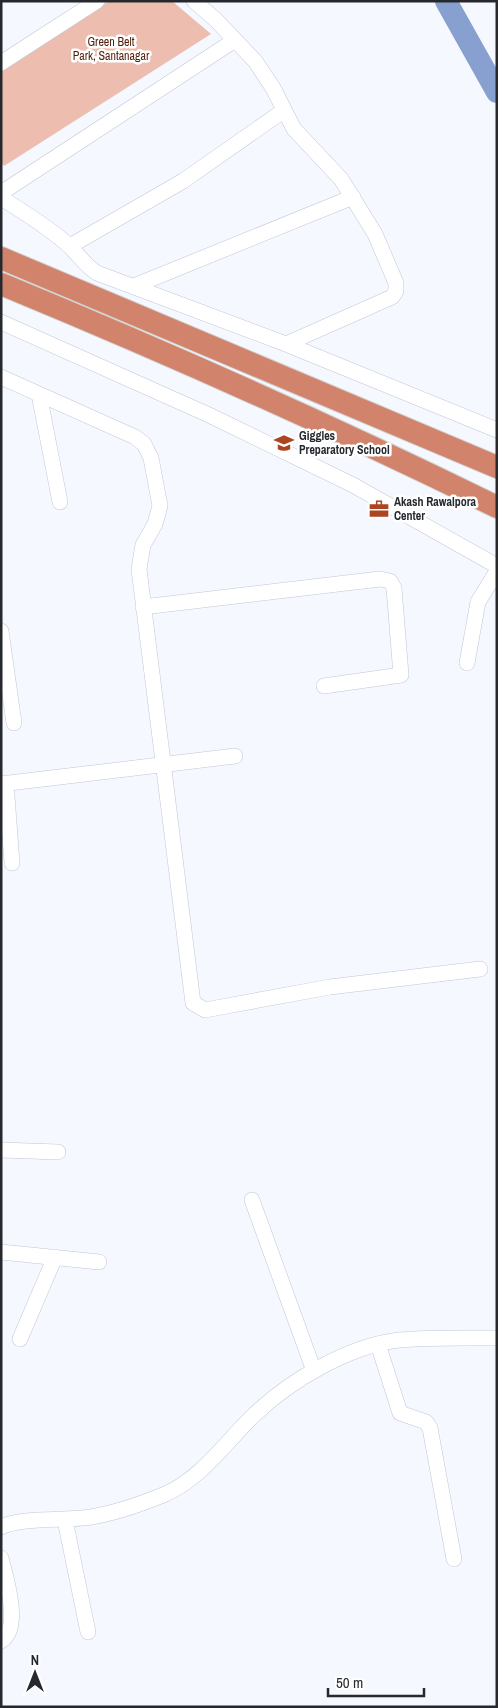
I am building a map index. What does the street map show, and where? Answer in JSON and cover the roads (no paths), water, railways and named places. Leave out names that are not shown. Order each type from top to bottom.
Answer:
[{"type":"highway","points":[[1,258],[497,467]]},
{"type":"highway","points":[[1,284],[244,389],[393,456],[497,507]]},
{"type":"street","points":[[1,63],[97,1]]},
{"type":"street","points":[[194,1],[235,40],[265,74],[283,111],[303,141],[341,179],[382,248],[396,283],[396,291],[392,297],[286,344]]},
{"type":"street","points":[[1,193],[235,40]]},
{"type":"street","points":[[70,246],[183,182],[283,111]]},
{"type":"street","points":[[134,286],[353,197]]},
{"type":"street","points":[[1,198],[52,231],[70,246],[79,259],[92,270],[286,344],[497,430]]},
{"type":"street","points":[[1,322],[208,415],[353,485],[497,566]]},
{"type":"street","points":[[1,377],[135,438],[144,444],[151,458],[159,515],[143,544],[139,569],[193,1003],[198,1008],[206,1010],[330,987],[480,969]]},
{"type":"street","points":[[40,394],[60,502]]},
{"type":"street","points":[[467,663],[478,602],[497,572]]},
{"type":"street","points":[[143,607],[380,579],[390,581],[394,588],[401,675],[324,686]]},
{"type":"street","points":[[1,631],[14,723]]},
{"type":"street","points":[[12,863],[4,784],[235,756]]},
{"type":"street","points":[[1,1150],[58,1152]]},
{"type":"street","points":[[252,1200],[314,1371]]},
{"type":"street","points":[[1,1252],[99,1262]]},
{"type":"street","points":[[20,1339],[55,1257]]},
{"type":"street","points":[[1,1527],[23,1522],[92,1517],[164,1494],[180,1486],[208,1463],[270,1400],[289,1385],[314,1371],[378,1344],[419,1339],[497,1338]]},
{"type":"street","points":[[378,1344],[400,1413],[426,1422],[430,1428],[454,1559]]},
{"type":"street","points":[[66,1520],[88,1632]]},
{"type":"street","points":[[1,1558],[12,1622],[10,1632],[1,1641]]},
{"type":"waterway","points":[[446,1],[497,92]]},
{"type":"place","name":"Giggles Preparatory School","points":[[284,443]]},
{"type":"place","name":"Akash Rawalpora Center","points":[[379,509]]},
{"type":"park label","name":"Green Belt Park, Santanagar","points":[[111,49]]}]
